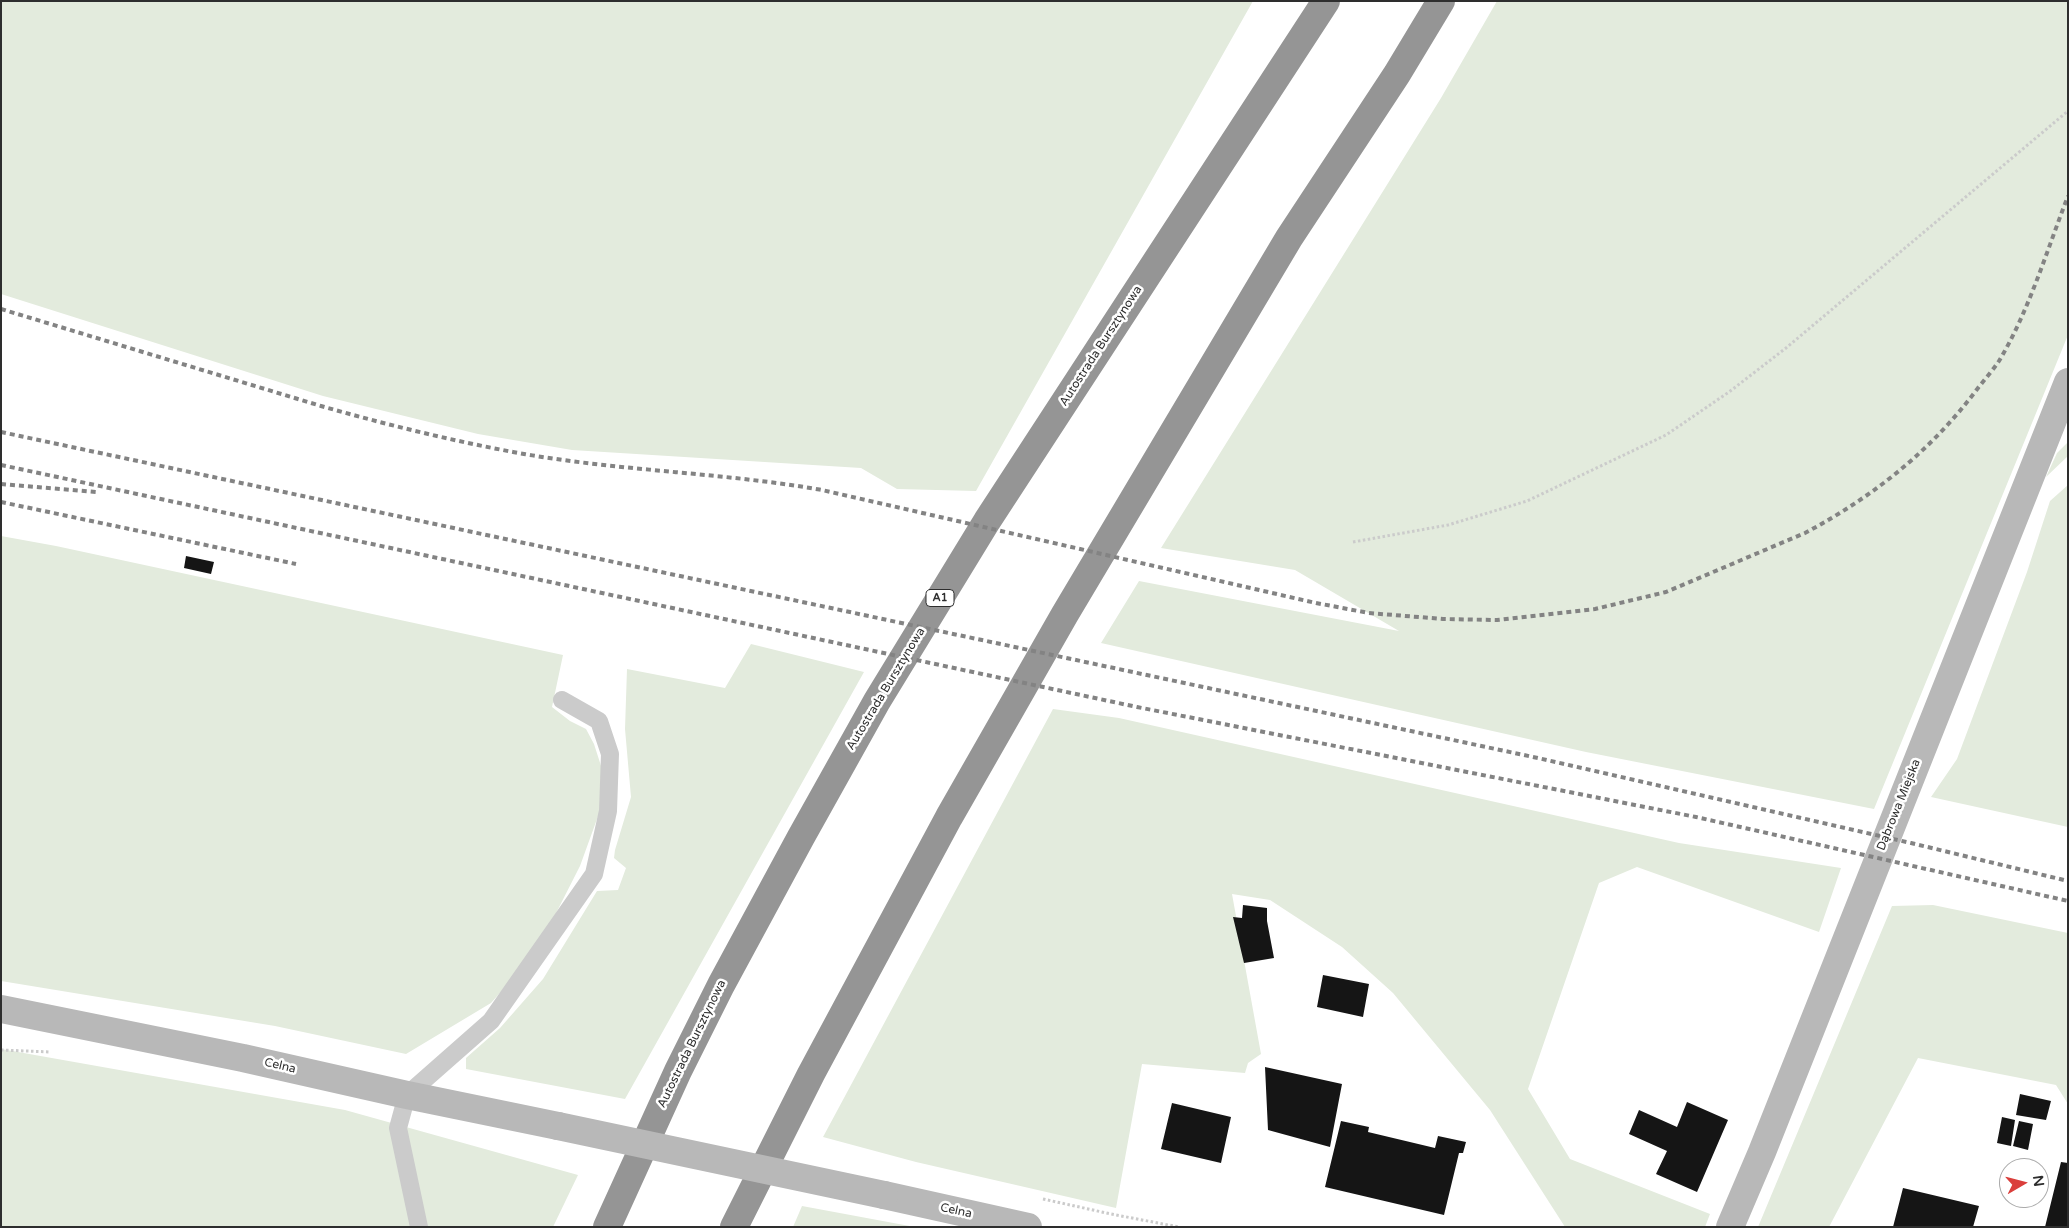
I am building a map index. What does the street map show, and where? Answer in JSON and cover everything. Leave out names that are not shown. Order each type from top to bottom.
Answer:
[{"type":"highway","name":"Autostrada Bursztynowa","points":[[607,1227],[678,1071],[717,994],[801,837],[877,701],[993,512],[1326,1]]},
{"type":"highway","points":[[734,1227],[816,1066],[940,834],[1060,622],[1289,238],[1397,74],[1441,1]]},
{"type":"street","name":"Dąbrowa Miejska","points":[[1730,1227],[1762,1152],[2068,382]]},
{"type":"street","name":"Celna","points":[[1,1009],[243,1058],[407,1095],[1028,1227]]},
{"type":"lane","points":[[419,1227],[398,1128],[407,1095],[491,1021],[594,874],[608,811],[610,754],[599,721],[562,700]]},
{"type":"path","points":[[1353,542],[1448,525],[1527,501],[1666,435],[1729,392],[1786,348],[2068,112]]},
{"type":"shaded area","points":[[1,1],[1253,1],[976,491],[897,489],[861,468],[572,450],[478,434],[323,396],[1,294]]},
{"type":"shaded area","points":[[1497,1],[2068,1],[2068,335],[1874,809],[1586,752],[1101,643],[1139,581],[1399,631],[1295,570],[1161,548],[1441,98]]},
{"type":"shaded area","points":[[2068,442],[2068,456],[2046,477],[2057,453]]},
{"type":"shaded area","points":[[2068,485],[2068,827],[1931,797],[1957,759],[2027,572],[2050,501]]},
{"type":"shaded area","points":[[1,536],[56,546],[563,655],[552,707],[570,721],[586,729],[594,744],[602,769],[601,808],[580,866],[551,923],[523,967],[491,1003],[406,1054],[275,1026],[1,981]]},
{"type":"shaded area","points":[[751,644],[864,672],[625,1099],[466,1069],[466,1058],[500,1028],[543,979],[597,891],[618,890],[626,868],[614,858],[615,850],[631,797],[625,729],[627,669],[725,688]]},
{"type":"shaded area","points":[[1053,709],[1119,718],[1679,843],[1841,868],[1819,932],[1637,867],[1599,883],[1528,1089],[1570,1159],[1710,1214],[1705,1227],[1565,1227],[1490,1110],[1393,993],[1342,947],[1270,900],[1232,894],[1261,1054],[1248,1063],[1245,1073],[1142,1064],[1116,1208],[916,1162],[823,1137]]},
{"type":"shaded area","points":[[1933,905],[2068,933],[2068,1104],[2056,1085],[1918,1058],[1829,1227],[1758,1227],[1892,906]]},
{"type":"shaded area","points":[[1,1049],[345,1110],[578,1175],[553,1227],[1,1227]]},
{"type":"shaded area","points":[[802,1206],[915,1227],[793,1227]]},
{"type":"building","points":[[186,556],[214,562],[211,574],[184,568]]},
{"type":"building","points":[[1243,905],[1267,908],[1267,921],[1274,958],[1244,963],[1233,917],[1242,918]]},
{"type":"building","points":[[1323,975],[1369,984],[1363,1017],[1317,1007]]},
{"type":"building","points":[[1265,1067],[1342,1084],[1330,1147],[1268,1130]]},
{"type":"building","points":[[2020,1094],[2051,1101],[2046,1120],[2016,1115]]},
{"type":"building","points":[[1687,1102],[1728,1120],[1697,1192],[1656,1174],[1667,1151],[1629,1134],[1639,1110],[1677,1127]]},
{"type":"building","points":[[1172,1103],[1231,1117],[1221,1163],[1161,1149]]},
{"type":"building","points":[[2002,1117],[2015,1120],[2011,1146],[1997,1143]]},
{"type":"building","points":[[1341,1121],[1369,1127],[1368,1132],[1435,1148],[1438,1136],[1466,1142],[1463,1153],[1459,1153],[1444,1215],[1325,1187]]},
{"type":"building","points":[[2019,1121],[2033,1124],[2028,1150],[2013,1146]]},
{"type":"building","points":[[2061,1162],[2068,1163],[2068,1227],[2045,1227]]},
{"type":"building","points":[[1903,1188],[1979,1206],[1973,1227],[1893,1227]]},
{"type":"railway","points":[[1,309],[321,406],[417,431],[513,452],[590,463],[745,479],[822,490],[1316,603],[1369,613],[1443,619],[1497,620],[1595,609],[1666,592],[1805,533],[1855,504],[1878,487],[1921,452],[1941,432],[1999,361],[2010,342],[2037,280],[2068,196]]},
{"type":"railway","points":[[1,432],[1538,758],[1911,843],[2068,881]]},
{"type":"railway","points":[[1,465],[1137,707],[1696,817],[2068,901]]},
{"type":"railway","points":[[1,484],[97,492]]},
{"type":"railway","points":[[1,502],[296,564]]}]
